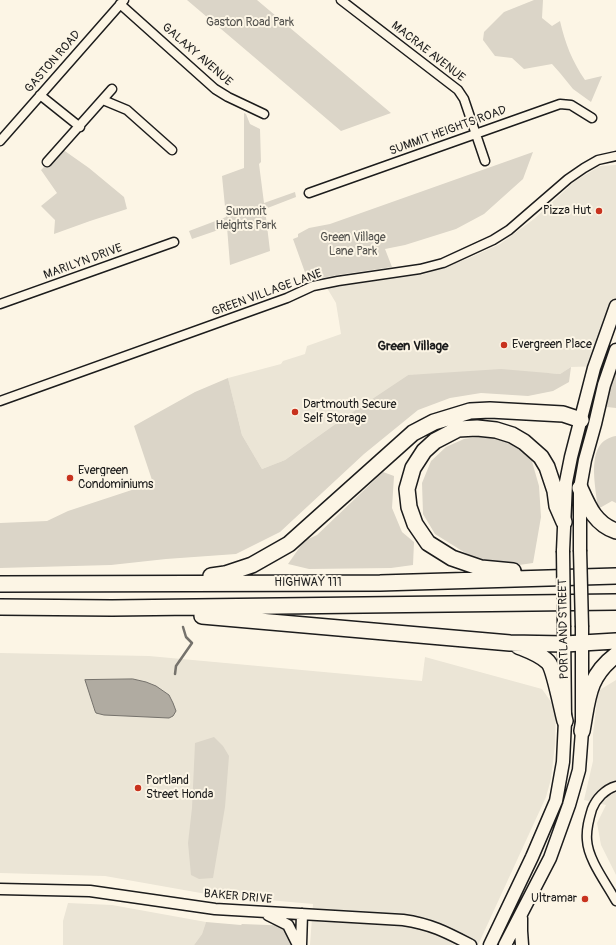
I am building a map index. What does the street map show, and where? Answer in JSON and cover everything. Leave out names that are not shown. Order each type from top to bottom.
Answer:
[{"type":"highway","points":[[172,582],[225,574],[252,564],[289,544],[413,433],[434,422],[470,411],[490,410],[563,414],[581,420]]},
{"type":"highway","points":[[564,522],[557,506],[556,491],[547,467],[541,457],[532,448],[512,435],[490,429],[458,429],[435,441],[424,451],[413,468],[407,489],[409,507],[415,524],[428,543],[452,558],[481,568],[576,577]]},
{"type":"highway","points":[[580,488],[589,509],[597,520],[603,526],[616,531]]},
{"type":"highway","name":"HIGHWAY 111","points":[[0,584],[172,582],[380,583],[616,576]]},
{"type":"highway","name":"HIGHWAY 111","points":[[0,607],[112,608],[616,602]]},
{"type":"highway","points":[[112,608],[510,642],[565,644],[616,641]]},
{"type":"highway","points":[[510,642],[539,655],[549,663],[554,673],[565,721]]},
{"type":"highway","points":[[582,731],[590,689],[593,681],[608,661],[616,655]]},
{"type":"main road","name":"PORTLAND STREET","points":[[490,945],[532,857],[556,801],[563,762],[565,721],[564,522],[566,482],[594,368],[616,306]]},
{"type":"main road","name":"PORTLAND STREET","points":[[505,945],[550,858],[569,805],[579,770],[582,731],[580,488],[584,460],[595,424],[604,385],[616,350]]},
{"type":"main road","points":[[581,420],[595,424]]},
{"type":"main road","points":[[522,913],[522,945]]},
{"type":"street","name":"MACRAE AVENUE","points":[[341,0],[458,90],[464,99],[485,161]]},
{"type":"street","name":"GASTON ROAD","points":[[0,141],[122,2]]},
{"type":"street","name":"GALAXY AVENUE","points":[[122,2],[215,89],[228,97],[264,114]]},
{"type":"street","points":[[47,162],[80,127],[112,89]]},
{"type":"street","points":[[40,95],[80,127]]},
{"type":"street","points":[[103,100],[127,110],[172,150]]},
{"type":"street","name":"SUMMIT HEIGHTS ROAD","points":[[309,193],[560,104],[571,105],[592,118]]},
{"type":"street","name":"GREEN VILLAGE LANE","points":[[0,401],[287,298],[313,286],[420,269],[443,263],[493,240],[508,230],[568,179],[584,168],[598,160],[616,156]]},
{"type":"street","name":"MARILYN DRIVE","points":[[0,304],[174,242]]},
{"type":"street","points":[[616,786],[611,787],[603,793],[594,806],[586,836],[588,847],[594,862],[616,901]]},
{"type":"street","name":"BAKER DRIVE","points":[[0,889],[96,891],[209,908],[389,918],[412,921],[442,930],[471,945]]},
{"type":"street","points":[[261,912],[288,925],[300,945]]},
{"type":"street","points":[[300,945],[302,914]]},
{"type":"shaded area","name":"Evergreen Place","points":[[616,165],[616,326],[602,366],[571,367],[560,374],[408,375],[348,415],[285,460],[262,469],[242,435],[228,378],[281,364],[283,361],[305,354],[307,346],[341,334],[336,303],[327,288],[425,274],[467,259],[500,244],[534,219],[575,181],[600,166]]},
{"type":"shaded area","points":[[0,653],[149,656],[422,681],[425,657],[542,689],[556,709],[555,744],[551,779],[546,797],[478,945],[310,945],[313,904],[212,895],[105,876],[0,873]]},
{"type":"shaded area","points":[[133,679],[156,686],[169,695],[176,711],[173,716],[169,718],[104,715],[96,713],[85,680]]},
{"type":"shaded area","points":[[616,680],[616,875],[601,845],[597,823],[606,805],[584,800],[593,761],[593,735],[598,691]]},
{"type":"shaded area","points":[[68,903],[112,905],[206,922],[202,934],[194,945],[63,945],[63,921]]},
{"type":"green space","name":"Gaston Road Park","points":[[187,0],[257,0],[391,113],[341,131]]},
{"type":"green space","points":[[534,0],[543,0],[542,18],[552,26],[560,21],[570,52],[576,66],[585,80],[602,76],[591,102],[573,89],[552,64],[524,69],[512,58],[495,56],[483,40],[484,32],[504,12]]},
{"type":"green space","name":"Summit Heights Park","points":[[244,113],[246,114],[250,124],[260,129],[261,162],[259,164],[264,203],[295,192],[296,197],[265,209],[270,251],[230,265],[227,227],[192,239],[189,231],[226,217],[222,176],[244,168]]},
{"type":"green space","points":[[62,149],[89,168],[124,197],[127,209],[54,234],[55,220],[41,206],[57,193],[41,170]]},
{"type":"green space","name":"Green Village Lane Park","points":[[533,152],[523,179],[484,214],[456,229],[405,245],[385,249],[392,267],[310,280],[307,278],[293,239],[298,237],[298,234],[309,228],[330,224]]},
{"type":"green space","points":[[616,364],[616,408],[607,407],[608,392]]},
{"type":"green space","points":[[571,367],[569,382],[553,391],[528,396],[481,393],[450,398],[418,410],[364,454],[280,532],[236,554],[111,565],[0,568],[0,523],[47,521],[68,511],[153,483],[134,426],[195,392],[228,378],[242,435],[262,469],[285,460],[348,415],[408,375],[501,369],[560,374]]},
{"type":"green space","points":[[485,436],[511,443],[525,450],[531,458],[539,486],[541,517],[533,563],[491,569],[435,534],[423,514],[422,483],[431,461],[446,447],[464,439]]},
{"type":"green space","points":[[616,436],[616,503],[612,501],[598,509],[594,477],[596,455],[599,446],[606,440]]},
{"type":"green space","points":[[383,472],[394,476],[392,508],[402,532],[414,542],[413,565],[391,568],[309,569],[288,564],[304,541],[317,535]]},
{"type":"green space","points":[[214,737],[223,746],[229,756],[225,807],[213,878],[199,879],[191,875],[188,843],[192,808],[195,743]]},
{"type":"green space","points":[[206,922],[241,925],[293,926],[296,930],[295,945],[194,945],[202,934]]},
{"type":"waterway","points":[[175,674],[176,666],[192,643],[186,637],[183,627]]},
{"type":"place","name":"Pizza Hut","points":[[599,211]]},
{"type":"place","name":"Evergreen Place","points":[[504,345]]},
{"type":"place","name":"Dartmouth Secure Self Storage","points":[[295,412]]},
{"type":"place","name":"Evergreen Condominiums","points":[[70,478]]},
{"type":"place","name":"Portland Street Honda","points":[[138,788]]},
{"type":"place","name":"Ultramar","points":[[585,899]]},
{"type":"district","name":"Green Village","points":[[413,347]]}]
